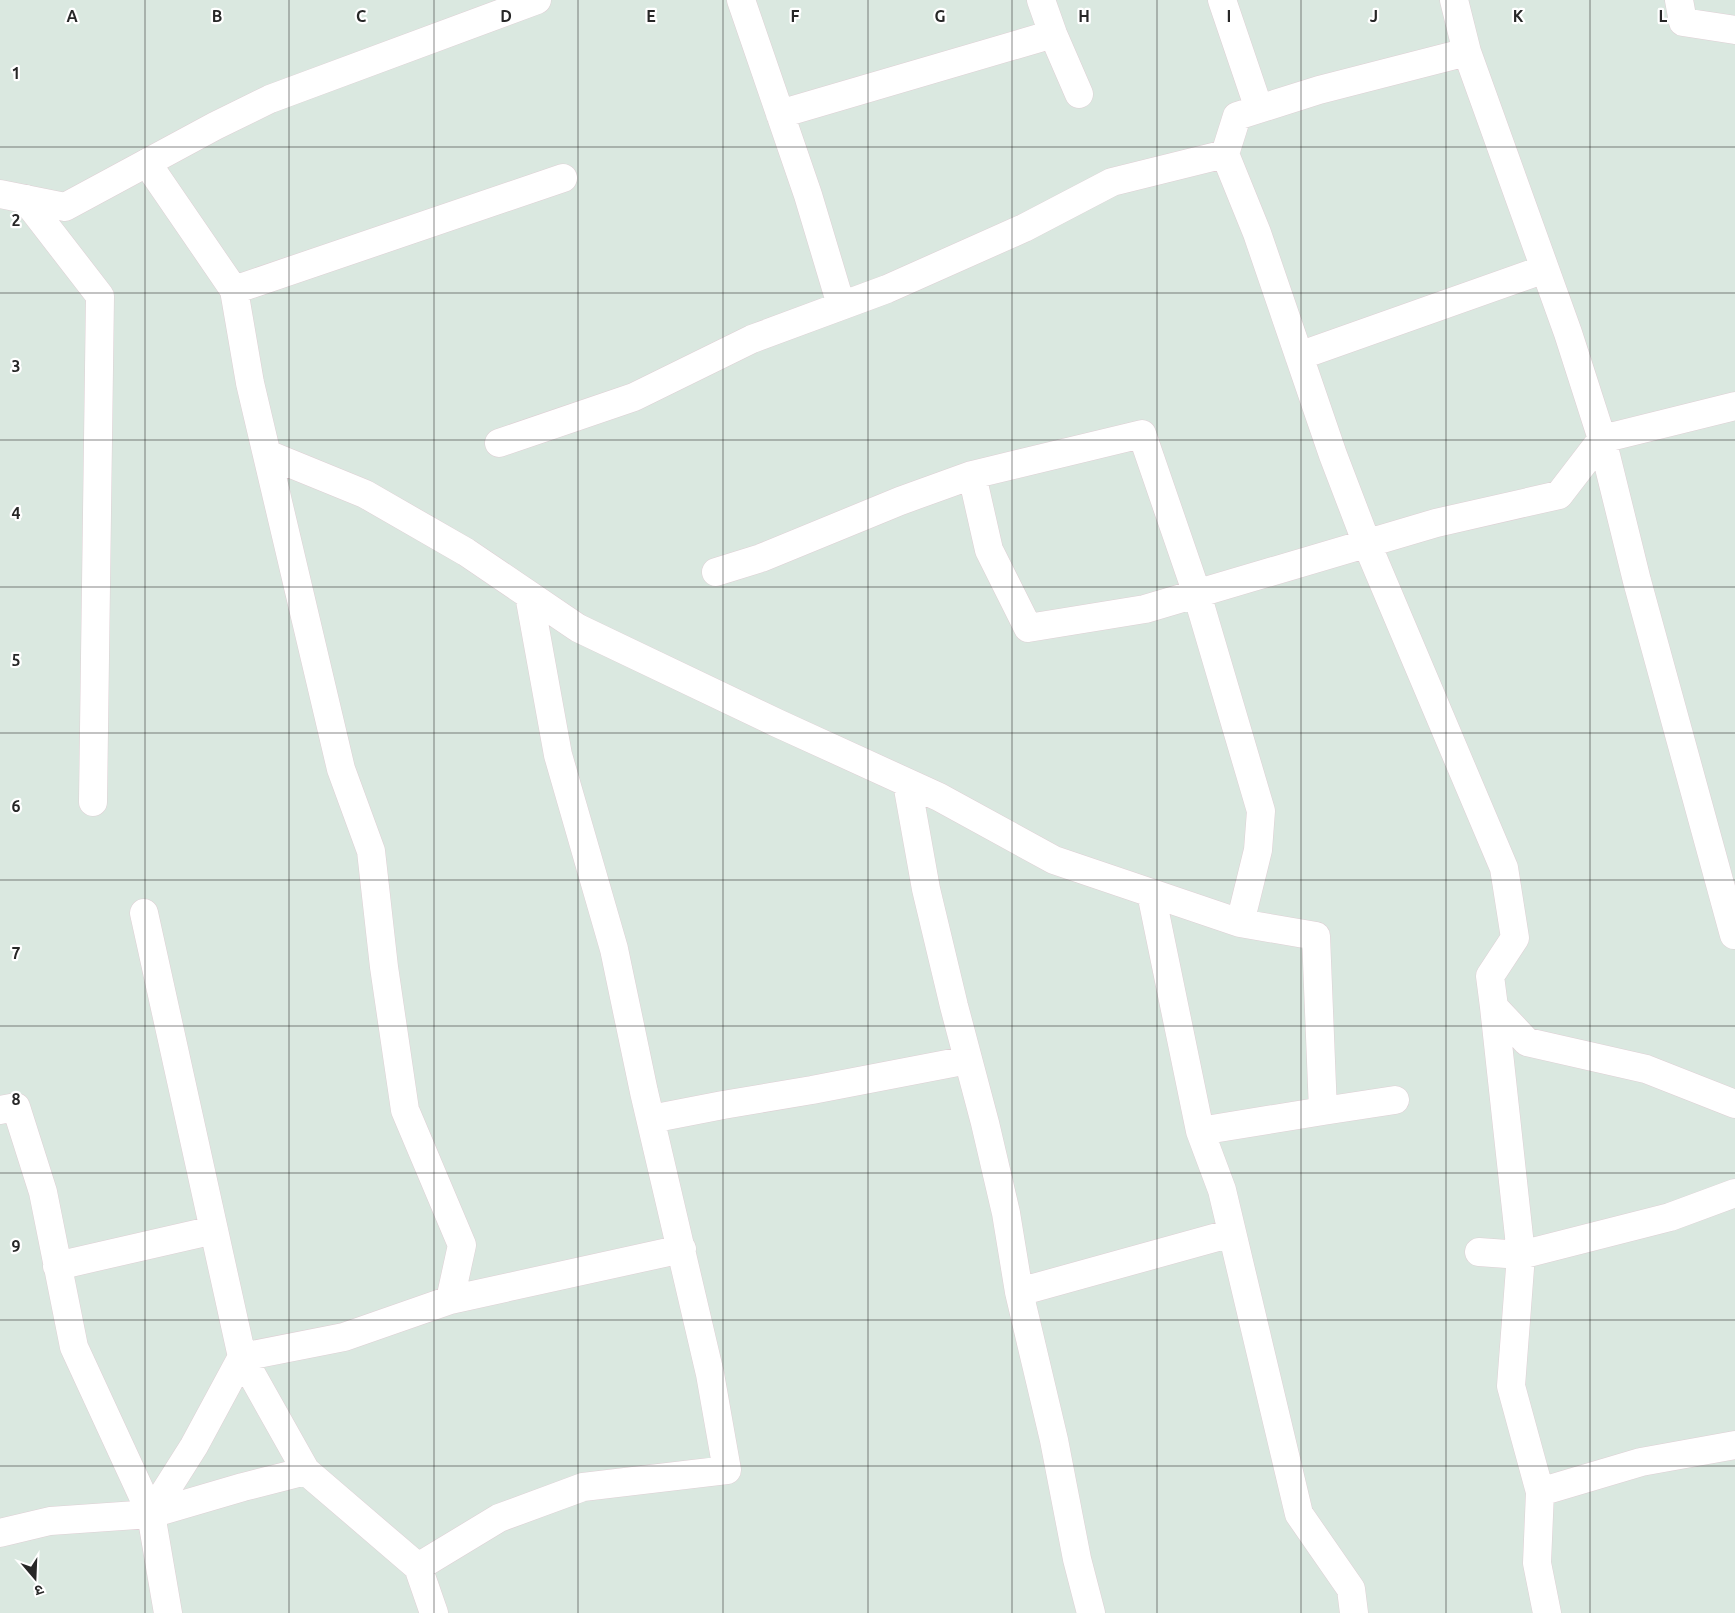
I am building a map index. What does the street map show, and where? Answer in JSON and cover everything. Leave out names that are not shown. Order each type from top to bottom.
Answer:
[{"type":"street","points":[[12,197],[65,207],[215,126],[270,99],[537,0]]},
{"type":"street","points":[[741,0],[808,195],[842,305]]},
{"type":"street","points":[[1041,0],[1053,34],[1079,94]]},
{"type":"street","points":[[1222,0],[1259,109]]},
{"type":"street","points":[[1454,0],[1467,52],[1545,269],[1602,438],[1639,591],[1734,935]]},
{"type":"street","points":[[1678,0],[1683,22],[1735,30]]},
{"type":"street","points":[[780,114],[1053,34]]},
{"type":"street","points":[[1467,52],[1320,90],[1237,116],[1225,154],[1257,233],[1333,454],[1367,544],[1504,868],[1515,938],[1490,976],[1521,1255],[1511,1386],[1540,1492],[1537,1563],[1547,1613]]},
{"type":"street","points":[[498,443],[634,397],[752,338],[887,289],[1024,228],[1112,182],[1225,154]]},
{"type":"street","points":[[147,163],[234,290],[250,383],[341,769],[371,851],[384,967],[405,1110],[462,1244],[450,1300]]},
{"type":"street","points":[[234,290],[563,178]]},
{"type":"street","points":[[12,197],[100,296],[93,802]]},
{"type":"street","points":[[1299,356],[1545,269]]},
{"type":"street","points":[[972,475],[989,550],[1028,628],[1145,609],[1436,523],[1559,495],[1602,438],[1735,406]]},
{"type":"street","points":[[716,572],[761,558],[900,500],[972,475],[1142,434],[1197,594],[1261,811],[1258,850],[1240,923]]},
{"type":"street","points":[[267,454],[365,494],[466,552],[578,628],[939,798],[1054,860],[1240,923],[1316,936],[1323,1111]]},
{"type":"street","points":[[418,1567],[498,1518],[584,1487],[727,1470],[710,1374],[614,948],[558,755],[530,595]]},
{"type":"street","points":[[907,783],[926,889],[1006,1213],[1019,1292],[1054,1440],[1077,1559],[1091,1613]]},
{"type":"street","points":[[1151,893],[1200,1131],[1222,1190],[1299,1514],[1351,1590],[1354,1613]]},
{"type":"street","points":[[144,913],[242,1357],[306,1471],[418,1567],[434,1613]]},
{"type":"street","points":[[1494,1007],[1527,1042],[1646,1069],[1735,1104]]},
{"type":"street","points":[[651,1119],[968,1060]]},
{"type":"street","points":[[1200,1131],[1395,1100]]},
{"type":"street","points":[[0,1110],[16,1107],[43,1192],[74,1347],[152,1514],[168,1613]]},
{"type":"street","points":[[1479,1252],[1521,1255],[1670,1217],[1735,1193]]},
{"type":"street","points":[[57,1266],[214,1230]]},
{"type":"street","points":[[1019,1292],[1232,1233]]},
{"type":"street","points":[[242,1357],[344,1337],[450,1300],[682,1249]]},
{"type":"street","points":[[152,1514],[194,1446],[242,1357]]},
{"type":"street","points":[[1540,1492],[1641,1462],[1735,1445]]},
{"type":"street","points":[[0,1534],[50,1521],[152,1514],[243,1487],[306,1471]]}]
